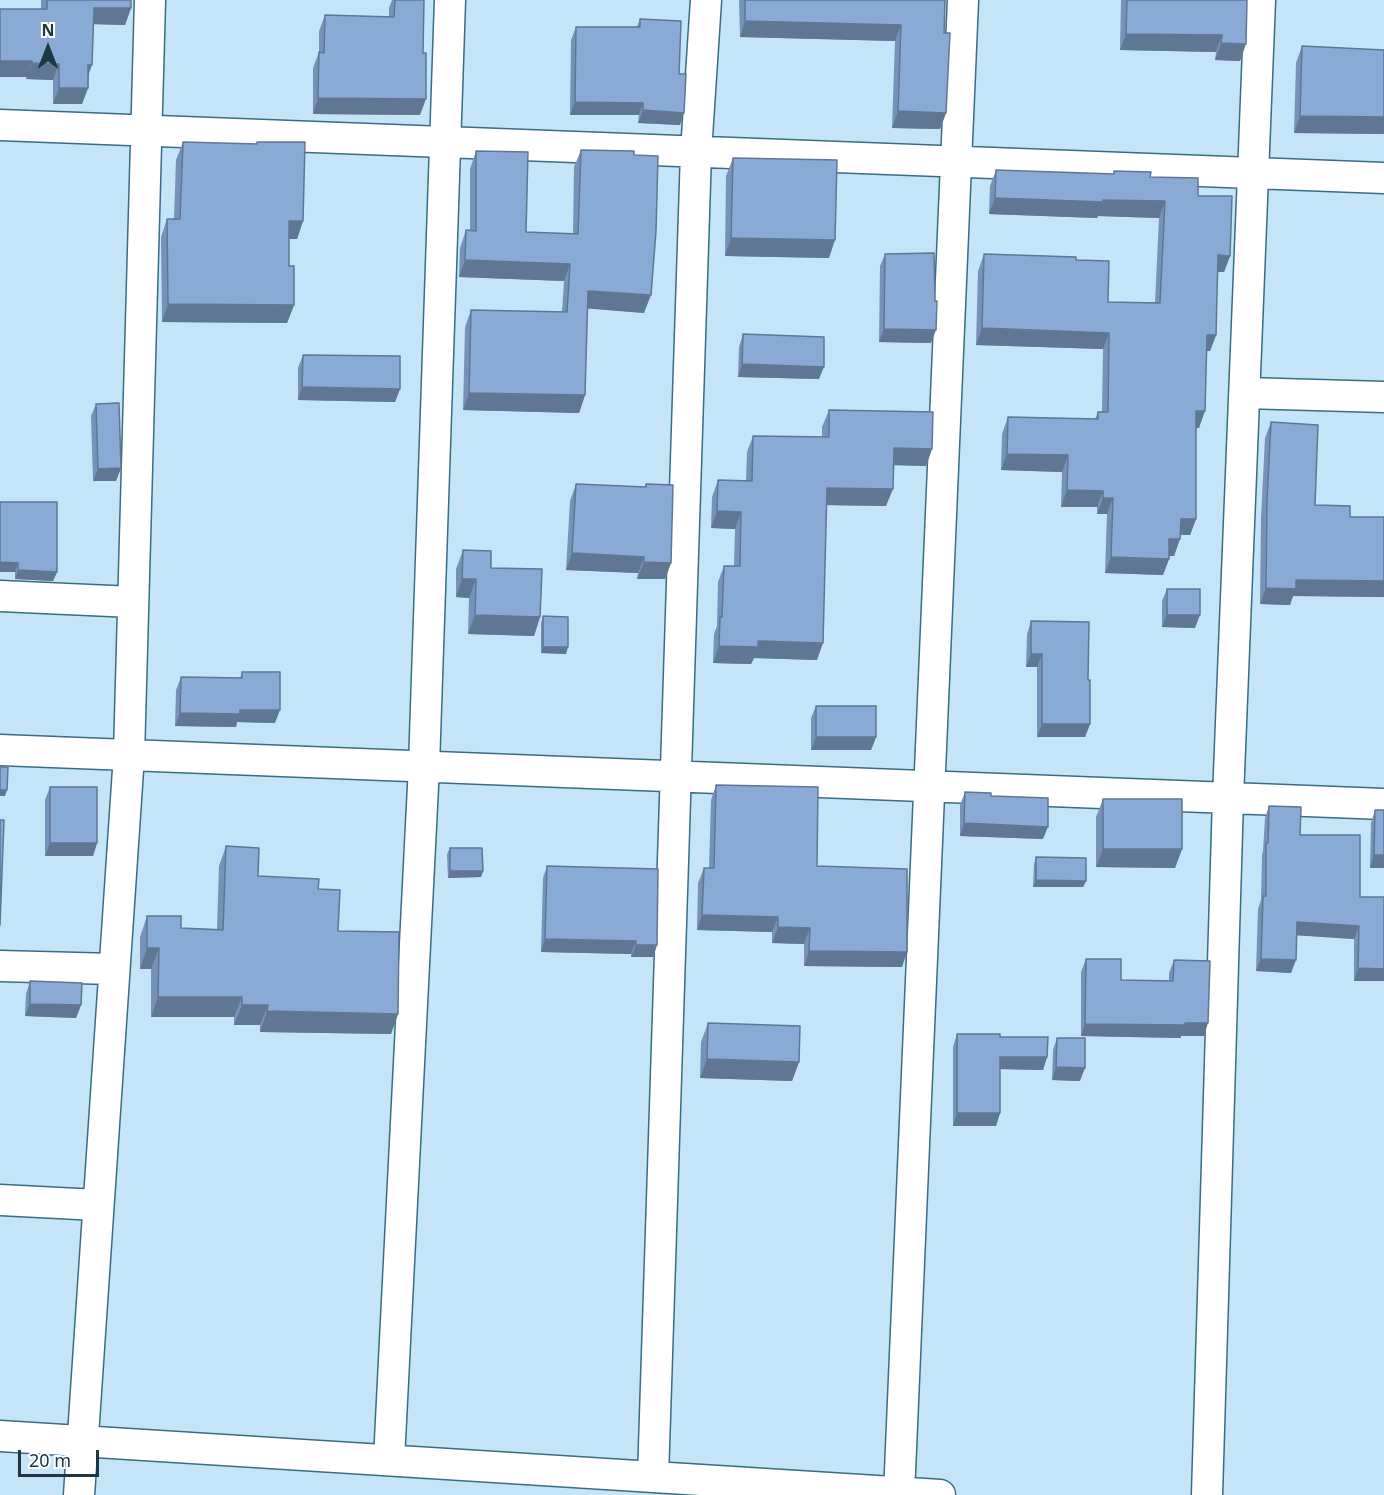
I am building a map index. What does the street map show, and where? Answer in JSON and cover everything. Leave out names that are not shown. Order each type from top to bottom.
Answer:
[{"type":"street","points":[[79,1495],[129,755],[150,0]]},
{"type":"street","points":[[388,1460],[424,766],[450,0]]},
{"type":"street","points":[[653,1477],[696,152],[706,0]]},
{"type":"street","points":[[899,1494],[963,0]]},
{"type":"street","points":[[1207,1495],[1228,798],[1260,0]]},
{"type":"street","points":[[0,125],[1384,178]]},
{"type":"street","points":[[1245,393],[1384,397]]},
{"type":"street","points":[[0,596],[133,602]]},
{"type":"street","points":[[0,750],[1384,804]]},
{"type":"street","points":[[0,966],[114,969]]},
{"type":"street","points":[[0,1200],[98,1205]]},
{"type":"street","points":[[0,1436],[388,1460],[514,1482],[653,1477],[940,1495]]},
{"type":"building","points":[[47,0],[131,0],[131,8],[94,8],[92,65],[88,65],[88,88],[59,88],[59,64],[0,61],[0,9],[47,9]]},
{"type":"building","points":[[395,0],[424,0],[423,53],[426,53],[426,99],[318,98],[319,52],[324,53],[325,15],[394,17]]},
{"type":"building","points":[[745,0],[945,0],[944,33],[950,33],[946,113],[898,111],[901,25],[745,21]]},
{"type":"building","points":[[1127,0],[1247,0],[1246,44],[1221,43],[1222,35],[1126,34]]},
{"type":"building","points":[[640,19],[681,21],[679,74],[686,74],[684,113],[643,110],[643,103],[575,102],[576,27],[640,27]]},
{"type":"building","points":[[1302,46],[1384,50],[1384,117],[1300,116]]},
{"type":"building","points":[[183,142],[257,144],[257,142],[305,142],[303,221],[289,221],[289,266],[294,266],[294,305],[168,304],[167,219],[180,219]]},
{"type":"building","points":[[581,150],[634,151],[634,155],[658,156],[651,295],[588,291],[585,395],[469,393],[471,310],[567,312],[570,264],[465,260],[466,230],[476,231],[476,151],[528,152],[526,232],[578,234]]},
{"type":"building","points":[[733,158],[837,160],[835,240],[731,238]]},
{"type":"building","points":[[996,170],[1114,174],[1114,171],[1151,172],[1150,177],[1198,178],[1198,196],[1232,196],[1230,256],[1218,255],[1216,335],[1207,335],[1205,411],[1196,411],[1196,519],[1181,519],[1180,539],[1169,539],[1169,559],[1111,557],[1113,498],[1103,498],[1103,491],[1067,490],[1068,455],[1007,454],[1008,417],[1098,419],[1098,412],[1108,412],[1109,333],[982,328],[984,254],[1076,257],[1076,260],[1109,261],[1108,302],[1160,303],[1165,201],[1103,200],[1103,202],[995,198]]},
{"type":"building","points":[[934,253],[936,330],[884,329],[885,254]]},
{"type":"building","points":[[743,334],[824,337],[824,367],[742,364]]},
{"type":"building","points":[[303,355],[400,356],[400,389],[302,387]]},
{"type":"building","points":[[119,403],[121,468],[98,469],[96,404]]},
{"type":"building","points":[[829,410],[933,412],[932,449],[894,448],[893,489],[827,488],[823,643],[758,641],[758,647],[719,646],[724,566],[740,566],[741,512],[717,511],[718,480],[752,481],[753,436],[829,437]]},
{"type":"building","points":[[1271,422],[1318,425],[1315,505],[1350,506],[1350,517],[1384,517],[1384,581],[1296,580],[1296,589],[1266,588]]},
{"type":"building","points":[[576,484],[646,487],[646,484],[673,485],[671,563],[644,562],[644,557],[572,553]]},
{"type":"building","points":[[0,502],[57,502],[57,572],[18,570],[18,563],[0,562]]},
{"type":"building","points":[[463,550],[491,551],[491,568],[542,569],[540,617],[475,615],[476,579],[462,579]]},
{"type":"building","points":[[1167,589],[1200,589],[1200,615],[1167,615]]},
{"type":"building","points":[[543,616],[568,617],[568,647],[543,647]]},
{"type":"building","points":[[1031,621],[1089,622],[1090,724],[1042,724],[1042,654],[1031,654]]},
{"type":"building","points":[[242,672],[280,672],[280,710],[240,710],[240,714],[180,713],[181,677],[242,678]]},
{"type":"building","points":[[816,706],[876,706],[876,737],[816,737]]},
{"type":"building","points":[[0,767],[8,767],[7,790],[0,790]]},
{"type":"building","points":[[716,785],[818,787],[817,866],[907,869],[907,952],[809,951],[810,928],[778,927],[778,917],[702,915],[704,868],[714,868]]},
{"type":"building","points":[[50,787],[97,787],[97,843],[50,843]]},
{"type":"building","points":[[965,792],[991,793],[991,796],[1048,798],[1048,827],[964,823]]},
{"type":"building","points":[[1103,799],[1182,799],[1182,849],[1103,849]]},
{"type":"building","points":[[1269,806],[1301,807],[1300,835],[1360,835],[1360,897],[1384,897],[1384,969],[1358,968],[1359,926],[1297,922],[1296,960],[1261,959]]},
{"type":"building","points":[[1375,810],[1384,810],[1384,855],[1374,855]]},
{"type":"building","points":[[0,820],[4,820],[0,925]]},
{"type":"building","points":[[226,846],[259,848],[258,876],[319,879],[318,889],[340,890],[338,931],[399,932],[398,1014],[267,1011],[268,1005],[242,1005],[242,997],[158,997],[159,948],[147,948],[147,916],[181,916],[181,928],[223,930]]},
{"type":"building","points":[[450,848],[482,848],[483,871],[450,871]]},
{"type":"building","points":[[1036,857],[1086,858],[1086,881],[1036,880]]},
{"type":"building","points":[[547,866],[658,869],[657,945],[636,945],[636,941],[545,939]]},
{"type":"building","points":[[1086,959],[1121,959],[1121,980],[1173,981],[1174,960],[1210,961],[1208,1023],[1185,1023],[1185,1025],[1085,1024]]},
{"type":"building","points":[[30,981],[82,983],[81,1005],[30,1004]]},
{"type":"building","points":[[708,1023],[800,1026],[799,1062],[707,1059]]},
{"type":"building","points":[[957,1034],[1048,1037],[1047,1057],[1000,1057],[1000,1113],[957,1113]]},
{"type":"building","points":[[1057,1038],[1085,1038],[1085,1068],[1056,1067]]}]
